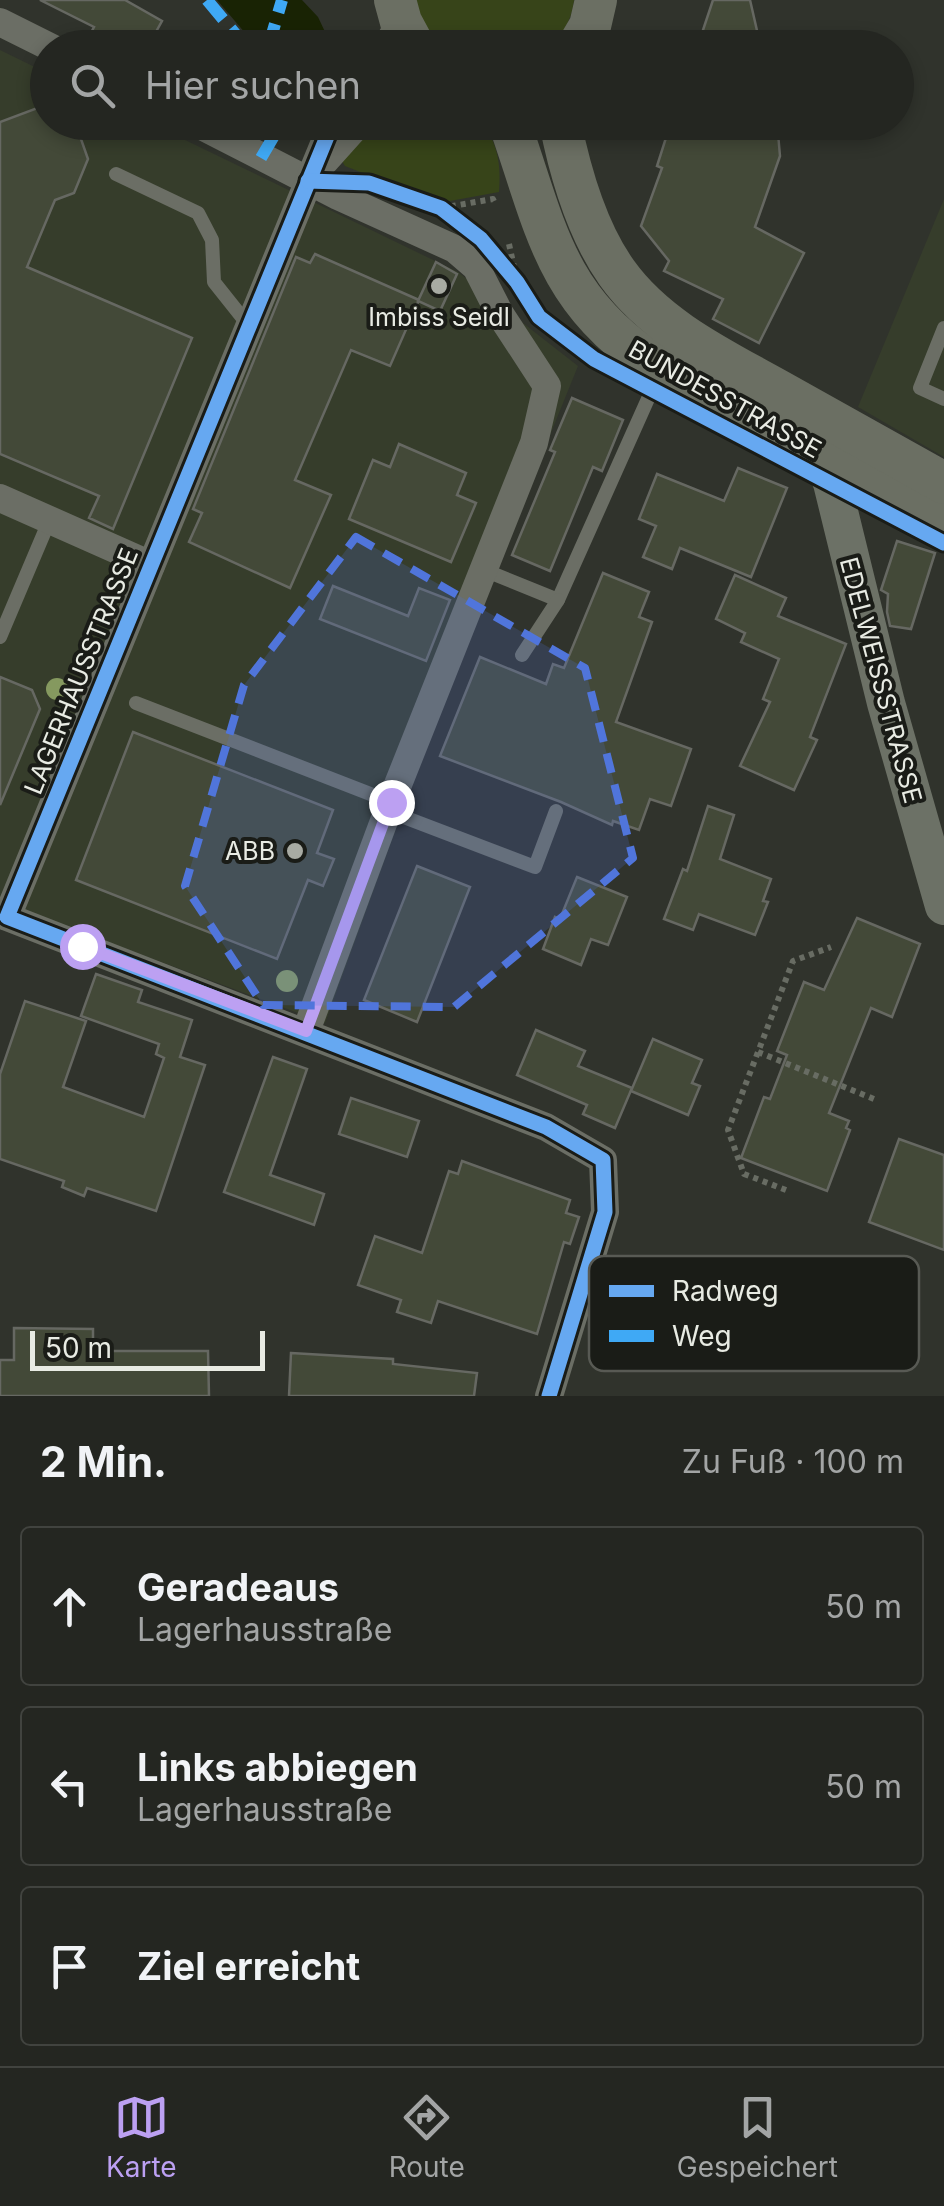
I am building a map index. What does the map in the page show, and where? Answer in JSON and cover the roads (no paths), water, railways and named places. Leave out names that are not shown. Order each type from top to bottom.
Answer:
[{"type":"main road","points":[[588,30],[596,0]]},
{"type":"main road","name":"BUNDESSTRASSE","points":[[515,140],[551,248],[567,280],[614,335],[662,367],[944,517]]},
{"type":"main road","name":"BUNDESSTRASSE","points":[[565,140],[600,245],[618,274],[647,306],[701,346],[944,483]]},
{"type":"street","points":[[0,22],[30,37]]},
{"type":"street","points":[[229,140],[455,248],[476,268],[546,386],[534,444],[389,806],[306,1031]]},
{"type":"street","name":"LAGERHAUSSTRASSE","points":[[325,140],[4,915],[546,1127],[602,1160],[605,1212],[592,1256]]},
{"type":"street","name":"LAGERHAUSSTRASSE","points":[[308,181],[344,140]]},
{"type":"street","name":"EDELWEISSSTRASSE","points":[[820,453],[832,483],[848,556],[944,906]]},
{"type":"street","points":[[0,498],[151,565]]},
{"type":"street","name":"LAGERHAUSSTRASSE","points":[[549,1396],[589,1265]]},
{"type":"lane","points":[[116,174],[198,213],[212,240],[214,282],[249,326]]},
{"type":"lane","points":[[944,328],[920,388],[944,399]]},
{"type":"lane","points":[[522,655],[558,600],[662,367]]},
{"type":"lane","points":[[0,637],[50,518]]},
{"type":"lane","points":[[484,570],[558,600]]},
{"type":"lane","points":[[136,703],[535,868],[556,811]]},
{"type":"place","name":"Imbiss Seidl","points":[[439,286]]},
{"type":"place","name":"ABB","points":[[295,851]]}]
